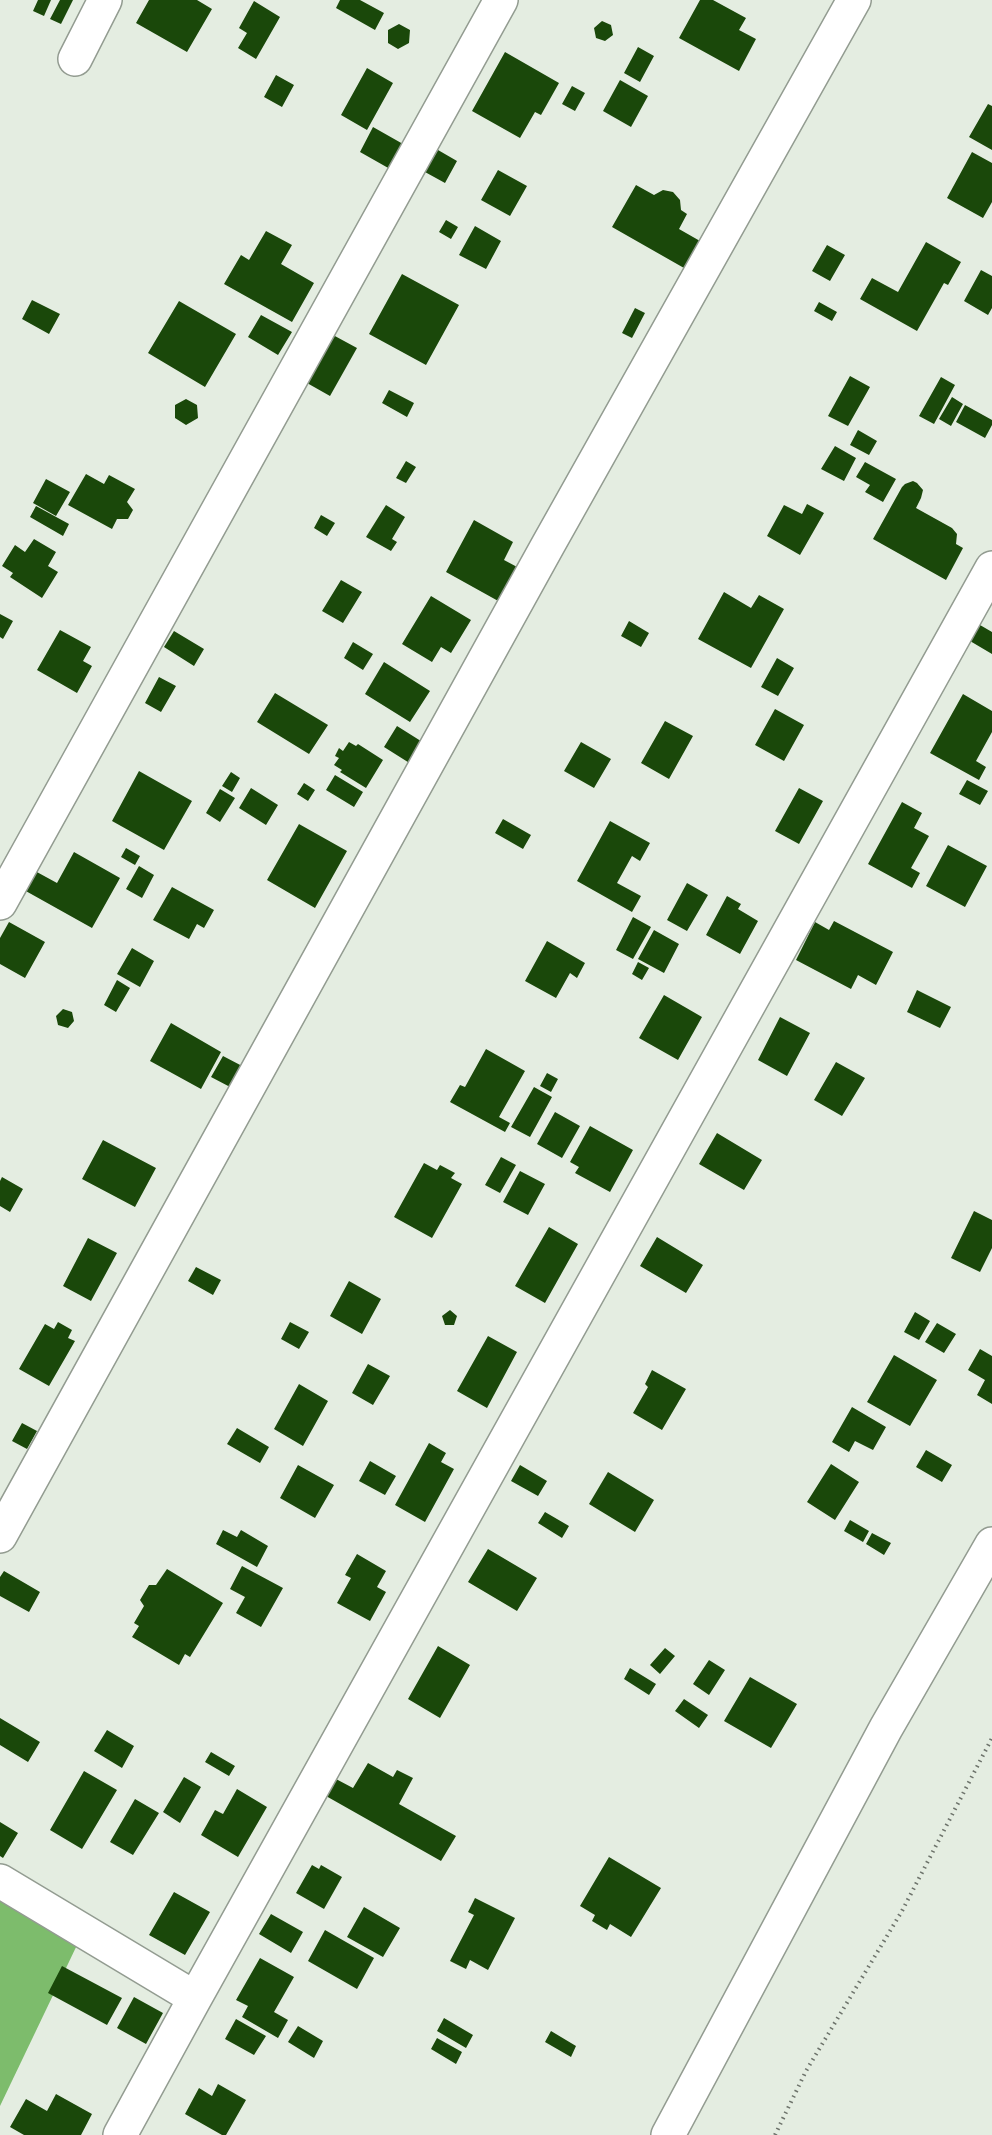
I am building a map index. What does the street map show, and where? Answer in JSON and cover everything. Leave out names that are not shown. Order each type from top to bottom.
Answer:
[{"type":"street","points":[[75,59],[105,0]]},
{"type":"street","points":[[0,903],[501,0]]},
{"type":"street","points":[[0,1536],[548,544],[854,0]]},
{"type":"street","points":[[120,2135],[992,568]]},
{"type":"street","points":[[668,2135],[886,1728],[992,1544]]},
{"type":"street","points":[[0,1881],[195,1998]]},
{"type":"path","points":[[775,2135],[806,2071],[902,1911],[992,1738]]},
{"type":"green space","points":[[0,1900],[78,1943],[0,2106]]},
{"type":"building","points":[[38,0],[51,0],[44,16],[33,11]]},
{"type":"building","points":[[60,0],[73,0],[61,24],[50,19]]},
{"type":"building","points":[[149,0],[197,0],[212,9],[187,52],[136,23]]},
{"type":"building","points":[[340,0],[360,0],[384,13],[375,30],[336,8]]},
{"type":"building","points":[[700,0],[713,0],[746,18],[739,30],[756,39],[739,71],[679,38]]},
{"type":"building","points":[[254,1],[280,17],[256,59],[238,48],[247,33],[239,28]]},
{"type":"building","points":[[602,21],[611,25],[613,35],[605,41],[596,38],[594,28]]},
{"type":"building","points":[[399,24],[410,30],[409,43],[398,49],[388,43],[388,30]]},
{"type":"building","points":[[638,47],[654,56],[640,82],[624,73]]},
{"type":"building","points":[[505,52],[559,83],[541,115],[535,112],[520,138],[472,111]]},
{"type":"building","points":[[367,68],[393,83],[367,130],[341,115]]},
{"type":"building","points":[[276,75],[294,85],[282,107],[264,97]]},
{"type":"building","points":[[620,80],[648,96],[631,127],[603,111]]},
{"type":"building","points":[[572,86],[585,93],[575,111],[562,104]]},
{"type":"building","points":[[988,104],[992,106],[992,150],[969,137]]},
{"type":"building","points":[[373,127],[403,144],[390,169],[360,152]]},
{"type":"building","points":[[438,150],[457,161],[445,183],[425,172]]},
{"type":"building","points":[[972,152],[992,163],[992,202],[983,218],[947,198]]},
{"type":"building","points":[[498,170],[527,186],[510,216],[481,200]]},
{"type":"building","points":[[636,185],[654,195],[663,190],[673,192],[680,200],[681,210],[687,214],[679,229],[700,241],[684,268],[612,227]]},
{"type":"building","points":[[446,220],[458,227],[451,239],[439,232]]},
{"type":"building","points":[[475,226],[501,241],[486,269],[459,255]]},
{"type":"building","points":[[266,231],[292,245],[281,264],[314,283],[292,322],[224,284],[241,255],[249,260]]},
{"type":"building","points":[[926,242],[961,262],[948,285],[944,283],[917,331],[860,299],[872,278],[898,292]]},
{"type":"building","points":[[827,245],[845,255],[830,281],[812,271]]},
{"type":"building","points":[[981,270],[992,276],[992,308],[988,315],[964,301]]},
{"type":"building","points":[[402,274],[459,305],[426,365],[369,334]]},
{"type":"building","points":[[32,300],[60,314],[49,334],[22,319]]},
{"type":"building","points":[[179,301],[236,334],[205,387],[148,353]]},
{"type":"building","points":[[819,302],[837,312],[832,321],[814,311]]},
{"type":"building","points":[[635,308],[645,313],[632,338],[622,333]]},
{"type":"building","points":[[261,315],[292,332],[278,355],[248,337]]},
{"type":"building","points":[[333,335],[357,348],[330,396],[307,383]]},
{"type":"building","points":[[850,376],[870,387],[848,426],[828,416]]},
{"type":"building","points":[[941,377],[955,385],[934,424],[919,416]]},
{"type":"building","points":[[389,390],[414,403],[407,417],[382,403]]},
{"type":"building","points":[[952,397],[963,404],[951,426],[939,419]]},
{"type":"building","points":[[186,399],[197,405],[198,418],[186,425],[175,418],[175,405]]},
{"type":"building","points":[[965,405],[992,420],[992,425],[985,438],[956,422]]},
{"type":"building","points":[[858,430],[877,441],[869,455],[850,445]]},
{"type":"building","points":[[835,446],[856,458],[844,481],[821,469]]},
{"type":"building","points":[[406,461],[416,467],[406,483],[396,478]]},
{"type":"building","points":[[865,462],[896,479],[883,502],[865,492],[870,485],[856,477]]},
{"type":"building","points":[[86,474],[104,484],[109,475],[135,489],[127,502],[133,510],[128,519],[117,519],[112,529],[68,505]]},
{"type":"building","points":[[46,479],[70,492],[56,516],[33,503]]},
{"type":"building","points":[[913,481],[923,490],[916,508],[952,528],[957,534],[956,544],[963,548],[946,580],[873,539],[902,487]]},
{"type":"building","points":[[807,504],[824,513],[800,555],[767,536],[784,505],[802,514]]},
{"type":"building","points":[[386,505],[405,517],[392,539],[397,542],[391,551],[366,537]]},
{"type":"building","points":[[36,506],[69,524],[63,536],[30,517]]},
{"type":"building","points":[[321,515],[335,523],[327,536],[314,528]]},
{"type":"building","points":[[474,520],[513,542],[504,560],[519,568],[500,602],[446,572]]},
{"type":"building","points":[[34,539],[56,552],[48,566],[58,572],[42,598],[10,577],[13,573],[2,566],[15,545],[25,552]]},
{"type":"building","points":[[341,580],[362,592],[343,623],[322,611]]},
{"type":"building","points":[[724,592],[751,608],[759,595],[784,609],[751,668],[698,639]]},
{"type":"building","points":[[431,596],[471,620],[451,653],[441,647],[432,662],[402,644]]},
{"type":"building","points":[[0,614],[13,621],[3,639],[0,637]]},
{"type":"building","points":[[629,621],[649,633],[641,647],[621,636]]},
{"type":"building","points":[[980,625],[992,632],[992,654],[970,641]]},
{"type":"building","points":[[60,630],[91,647],[83,661],[92,666],[77,693],[37,670]]},
{"type":"building","points":[[174,631],[204,649],[194,666],[164,647]]},
{"type":"building","points":[[353,642],[373,654],[363,670],[344,658]]},
{"type":"building","points":[[777,658],[794,668],[778,696],[761,687]]},
{"type":"building","points":[[384,662],[430,691],[410,722],[365,694]]},
{"type":"building","points":[[159,677],[176,686],[161,712],[145,703]]},
{"type":"building","points":[[275,693],[328,725],[309,754],[257,722]]},
{"type":"building","points":[[963,694],[992,711],[992,732],[976,761],[986,767],[979,780],[930,753]]},
{"type":"building","points":[[775,709],[804,725],[784,761],[755,745]]},
{"type":"building","points":[[665,721],[693,736],[669,779],[641,763]]},
{"type":"building","points":[[397,726],[424,743],[411,764],[384,747]]},
{"type":"building","points":[[349,742],[356,746],[358,744],[383,760],[366,788],[340,772],[342,770],[334,765],[339,758],[335,756],[339,748],[343,751]]},
{"type":"building","points":[[581,742],[611,759],[594,788],[564,771]]},
{"type":"building","points":[[139,771],[192,801],[164,850],[112,821]]},
{"type":"building","points":[[231,772],[240,778],[232,792],[222,786]]},
{"type":"building","points":[[335,775],[363,792],[354,807],[326,790]]},
{"type":"building","points":[[967,780],[988,791],[980,805],[959,794]]},
{"type":"building","points":[[304,783],[315,790],[308,801],[297,794]]},
{"type":"building","points":[[251,788],[278,805],[266,825],[239,808]]},
{"type":"building","points":[[799,788],[823,801],[799,844],[775,831]]},
{"type":"building","points":[[220,789],[235,798],[220,822],[206,813]]},
{"type":"building","points":[[902,802],[922,813],[914,828],[929,836],[911,868],[920,873],[912,888],[868,864]]},
{"type":"building","points":[[503,819],[531,835],[523,849],[495,833]]},
{"type":"building","points":[[610,821],[650,843],[640,861],[632,856],[617,883],[641,896],[632,912],[577,881]]},
{"type":"building","points":[[299,824],[347,851],[315,908],[267,880]]},
{"type":"building","points":[[948,845],[987,866],[965,907],[926,886]]},
{"type":"building","points":[[126,848],[140,856],[135,865],[121,857]]},
{"type":"building","points":[[74,852],[120,878],[92,928],[24,890],[35,871],[57,883]]},
{"type":"building","points":[[139,866],[154,875],[142,898],[126,889]]},
{"type":"building","points":[[687,883],[708,895],[687,931],[667,920]]},
{"type":"building","points":[[172,887],[214,910],[204,928],[197,924],[189,939],[153,920]]},
{"type":"building","points":[[727,896],[741,904],[738,909],[758,921],[740,954],[706,935]]},
{"type":"building","points":[[633,917],[651,927],[633,959],[616,950]]},
{"type":"building","points":[[834,921],[893,952],[876,985],[858,975],[851,989],[796,960],[815,922],[829,930]]},
{"type":"building","points":[[9,922],[45,942],[25,978],[0,964],[0,938]]},
{"type":"building","points":[[654,930],[679,944],[664,973],[638,959]]},
{"type":"building","points":[[547,941],[585,963],[577,978],[570,973],[556,998],[525,981]]},
{"type":"building","points":[[132,948],[154,961],[140,987],[117,974]]},
{"type":"building","points":[[638,962],[649,968],[642,980],[632,974]]},
{"type":"building","points":[[117,980],[130,988],[116,1012],[104,1005]]},
{"type":"building","points":[[917,990],[951,1007],[940,1028],[907,1012]]},
{"type":"building","points":[[664,995],[702,1017],[678,1060],[639,1038]]},
{"type":"building","points":[[63,1009],[72,1012],[74,1021],[68,1028],[58,1025],[56,1016]]},
{"type":"building","points":[[780,1017],[810,1033],[787,1076],[758,1060]]},
{"type":"building","points":[[171,1023],[221,1052],[201,1089],[150,1061]]},
{"type":"building","points":[[486,1049],[525,1071],[499,1117],[510,1123],[505,1132],[450,1102],[460,1085],[465,1087]]},
{"type":"building","points":[[223,1056],[244,1067],[232,1088],[211,1077]]},
{"type":"building","points":[[836,1062],[865,1078],[842,1116],[814,1100]]},
{"type":"building","points":[[547,1073],[558,1079],[551,1092],[540,1086]]},
{"type":"building","points":[[534,1087],[552,1097],[530,1137],[511,1127]]},
{"type":"building","points":[[555,1112],[580,1126],[562,1158],[537,1144]]},
{"type":"building","points":[[590,1126],[633,1150],[610,1192],[575,1173],[579,1167],[570,1162]]},
{"type":"building","points":[[717,1133],[762,1160],[744,1190],[699,1164]]},
{"type":"building","points":[[103,1140],[156,1168],[135,1207],[82,1179]]},
{"type":"building","points":[[501,1157],[516,1165],[500,1193],[485,1185]]},
{"type":"building","points":[[424,1163],[437,1170],[440,1165],[455,1173],[451,1178],[462,1184],[432,1238],[394,1217]]},
{"type":"building","points":[[520,1171],[545,1184],[528,1215],[503,1202]]},
{"type":"building","points":[[2,1177],[23,1189],[10,1212],[0,1206]]},
{"type":"building","points":[[974,1211],[992,1220],[992,1248],[980,1272],[951,1258]]},
{"type":"building","points":[[549,1227],[578,1244],[545,1303],[515,1286]]},
{"type":"building","points":[[657,1237],[703,1265],[686,1293],[640,1266]]},
{"type":"building","points":[[88,1238],[117,1253],[91,1301],[63,1286]]},
{"type":"building","points":[[196,1267],[221,1280],[213,1295],[188,1281]]},
{"type":"building","points":[[349,1281],[381,1299],[362,1334],[330,1316]]},
{"type":"building","points":[[450,1310],[457,1316],[454,1325],[445,1325],[442,1316]]},
{"type":"building","points":[[915,1312],[930,1321],[919,1340],[904,1332]]},
{"type":"building","points":[[58,1322],[72,1330],[68,1338],[75,1341],[49,1386],[19,1369],[45,1324],[54,1329]]},
{"type":"building","points":[[290,1322],[309,1332],[299,1349],[281,1339]]},
{"type":"building","points":[[937,1323],[956,1334],[944,1353],[925,1342]]},
{"type":"building","points":[[488,1336],[517,1352],[487,1408],[457,1391]]},
{"type":"building","points":[[980,1349],[992,1356],[992,1404],[977,1395],[985,1380],[968,1370]]},
{"type":"building","points":[[894,1355],[937,1380],[910,1426],[867,1402]]},
{"type":"building","points":[[368,1364],[390,1376],[373,1405],[352,1393]]},
{"type":"building","points":[[652,1370],[686,1389],[662,1430],[633,1413],[648,1387],[645,1384]]},
{"type":"building","points":[[299,1384],[328,1401],[303,1446],[274,1429]]},
{"type":"building","points":[[852,1407],[886,1427],[873,1450],[855,1441],[849,1452],[832,1442]]},
{"type":"building","points":[[22,1423],[37,1431],[27,1449],[12,1441]]},
{"type":"building","points":[[237,1428],[269,1447],[260,1463],[227,1444]]},
{"type":"building","points":[[429,1443],[446,1453],[441,1462],[454,1469],[425,1522],[395,1505]]},
{"type":"building","points":[[926,1450],[952,1465],[942,1482],[916,1467]]},
{"type":"building","points":[[370,1461],[396,1476],[385,1495],[359,1481]]},
{"type":"building","points":[[831,1464],[859,1482],[835,1520],[807,1502]]},
{"type":"building","points":[[298,1465],[334,1485],[315,1518],[280,1498]]},
{"type":"building","points":[[520,1465],[547,1481],[538,1496],[511,1481]]},
{"type":"building","points":[[608,1472],[654,1500],[635,1532],[589,1504]]},
{"type":"building","points":[[545,1512],[569,1526],[562,1538],[538,1523]]},
{"type":"building","points":[[850,1520],[869,1531],[863,1542],[844,1531]]},
{"type":"building","points":[[223,1530],[237,1537],[241,1530],[268,1546],[257,1567],[216,1544]]},
{"type":"building","points":[[872,1533],[891,1543],[884,1555],[866,1544]]},
{"type":"building","points":[[488,1549],[537,1578],[517,1611],[468,1582]]},
{"type":"building","points":[[357,1554],[386,1571],[377,1587],[386,1592],[370,1621],[337,1603],[351,1578],[345,1575]]},
{"type":"building","points":[[242,1566],[283,1588],[261,1627],[236,1613],[245,1597],[230,1589]]},
{"type":"building","points":[[167,1569],[223,1603],[190,1657],[185,1654],[179,1665],[132,1637],[139,1626],[134,1623],[144,1606],[140,1600],[149,1585],[156,1585]]},
{"type":"building","points":[[4,1571],[40,1592],[29,1612],[0,1596],[0,1577]]},
{"type":"building","points":[[438,1646],[470,1665],[440,1718],[408,1699]]},
{"type":"building","points":[[665,1648],[675,1656],[660,1674],[650,1665]]},
{"type":"building","points":[[709,1660],[725,1670],[709,1695],[693,1684]]},
{"type":"building","points":[[630,1668],[656,1684],[649,1695],[624,1679]]},
{"type":"building","points":[[750,1677],[797,1704],[771,1748],[724,1721]]},
{"type":"building","points":[[684,1699],[708,1715],[699,1728],[675,1711]]},
{"type":"building","points":[[0,1718],[40,1742],[28,1762],[0,1745]]},
{"type":"building","points":[[107,1730],[134,1746],[122,1768],[94,1751]]},
{"type":"building","points":[[211,1752],[235,1766],[229,1776],[205,1762]]},
{"type":"building","points":[[368,1763],[393,1777],[397,1770],[413,1778],[399,1804],[456,1836],[441,1861],[326,1796],[336,1779],[353,1788]]},
{"type":"building","points":[[84,1771],[117,1790],[82,1849],[50,1830]]},
{"type":"building","points":[[184,1777],[201,1787],[180,1823],[163,1812]]},
{"type":"building","points":[[237,1789],[267,1807],[238,1857],[201,1835],[215,1810],[223,1814]]},
{"type":"building","points":[[135,1799],[159,1813],[133,1855],[110,1842]]},
{"type":"building","points":[[0,1822],[18,1833],[3,1858],[0,1856]]},
{"type":"building","points":[[609,1857],[661,1888],[631,1937],[610,1924],[607,1930],[592,1921],[595,1915],[580,1906]]},
{"type":"building","points":[[312,1865],[319,1869],[321,1865],[342,1877],[324,1909],[296,1893]]},
{"type":"building","points":[[174,1892],[210,1912],[185,1955],[149,1935]]},
{"type":"building","points":[[475,1898],[515,1918],[488,1970],[470,1960],[466,1969],[450,1961],[474,1915],[468,1912]]},
{"type":"building","points":[[364,1907],[400,1928],[383,1957],[347,1937]]},
{"type":"building","points":[[271,1914],[303,1932],[291,1953],[259,1934]]},
{"type":"building","points":[[325,1930],[374,1958],[357,1989],[308,1961]]},
{"type":"building","points":[[260,1958],[294,1977],[274,2012],[288,2020],[278,2038],[242,2017],[248,2006],[236,2000]]},
{"type":"building","points":[[62,1966],[122,1998],[107,2025],[48,1993]]},
{"type":"building","points":[[134,1997],[163,2013],[146,2044],[117,2028]]},
{"type":"building","points":[[444,2018],[473,2035],[466,2048],[437,2031]]},
{"type":"building","points":[[236,2019],[266,2036],[254,2055],[225,2039]]},
{"type":"building","points":[[298,2026],[323,2041],[314,2058],[288,2042]]},
{"type":"building","points":[[551,2031],[576,2046],[571,2057],[545,2042]]},
{"type":"building","points":[[437,2038],[462,2052],[456,2064],[431,2049]]},
{"type":"building","points":[[218,2084],[246,2100],[226,2135],[222,2135],[185,2114],[199,2088],[212,2096]]},
{"type":"building","points":[[56,2094],[92,2114],[81,2135],[24,2135],[10,2127],[26,2099],[47,2111]]}]
